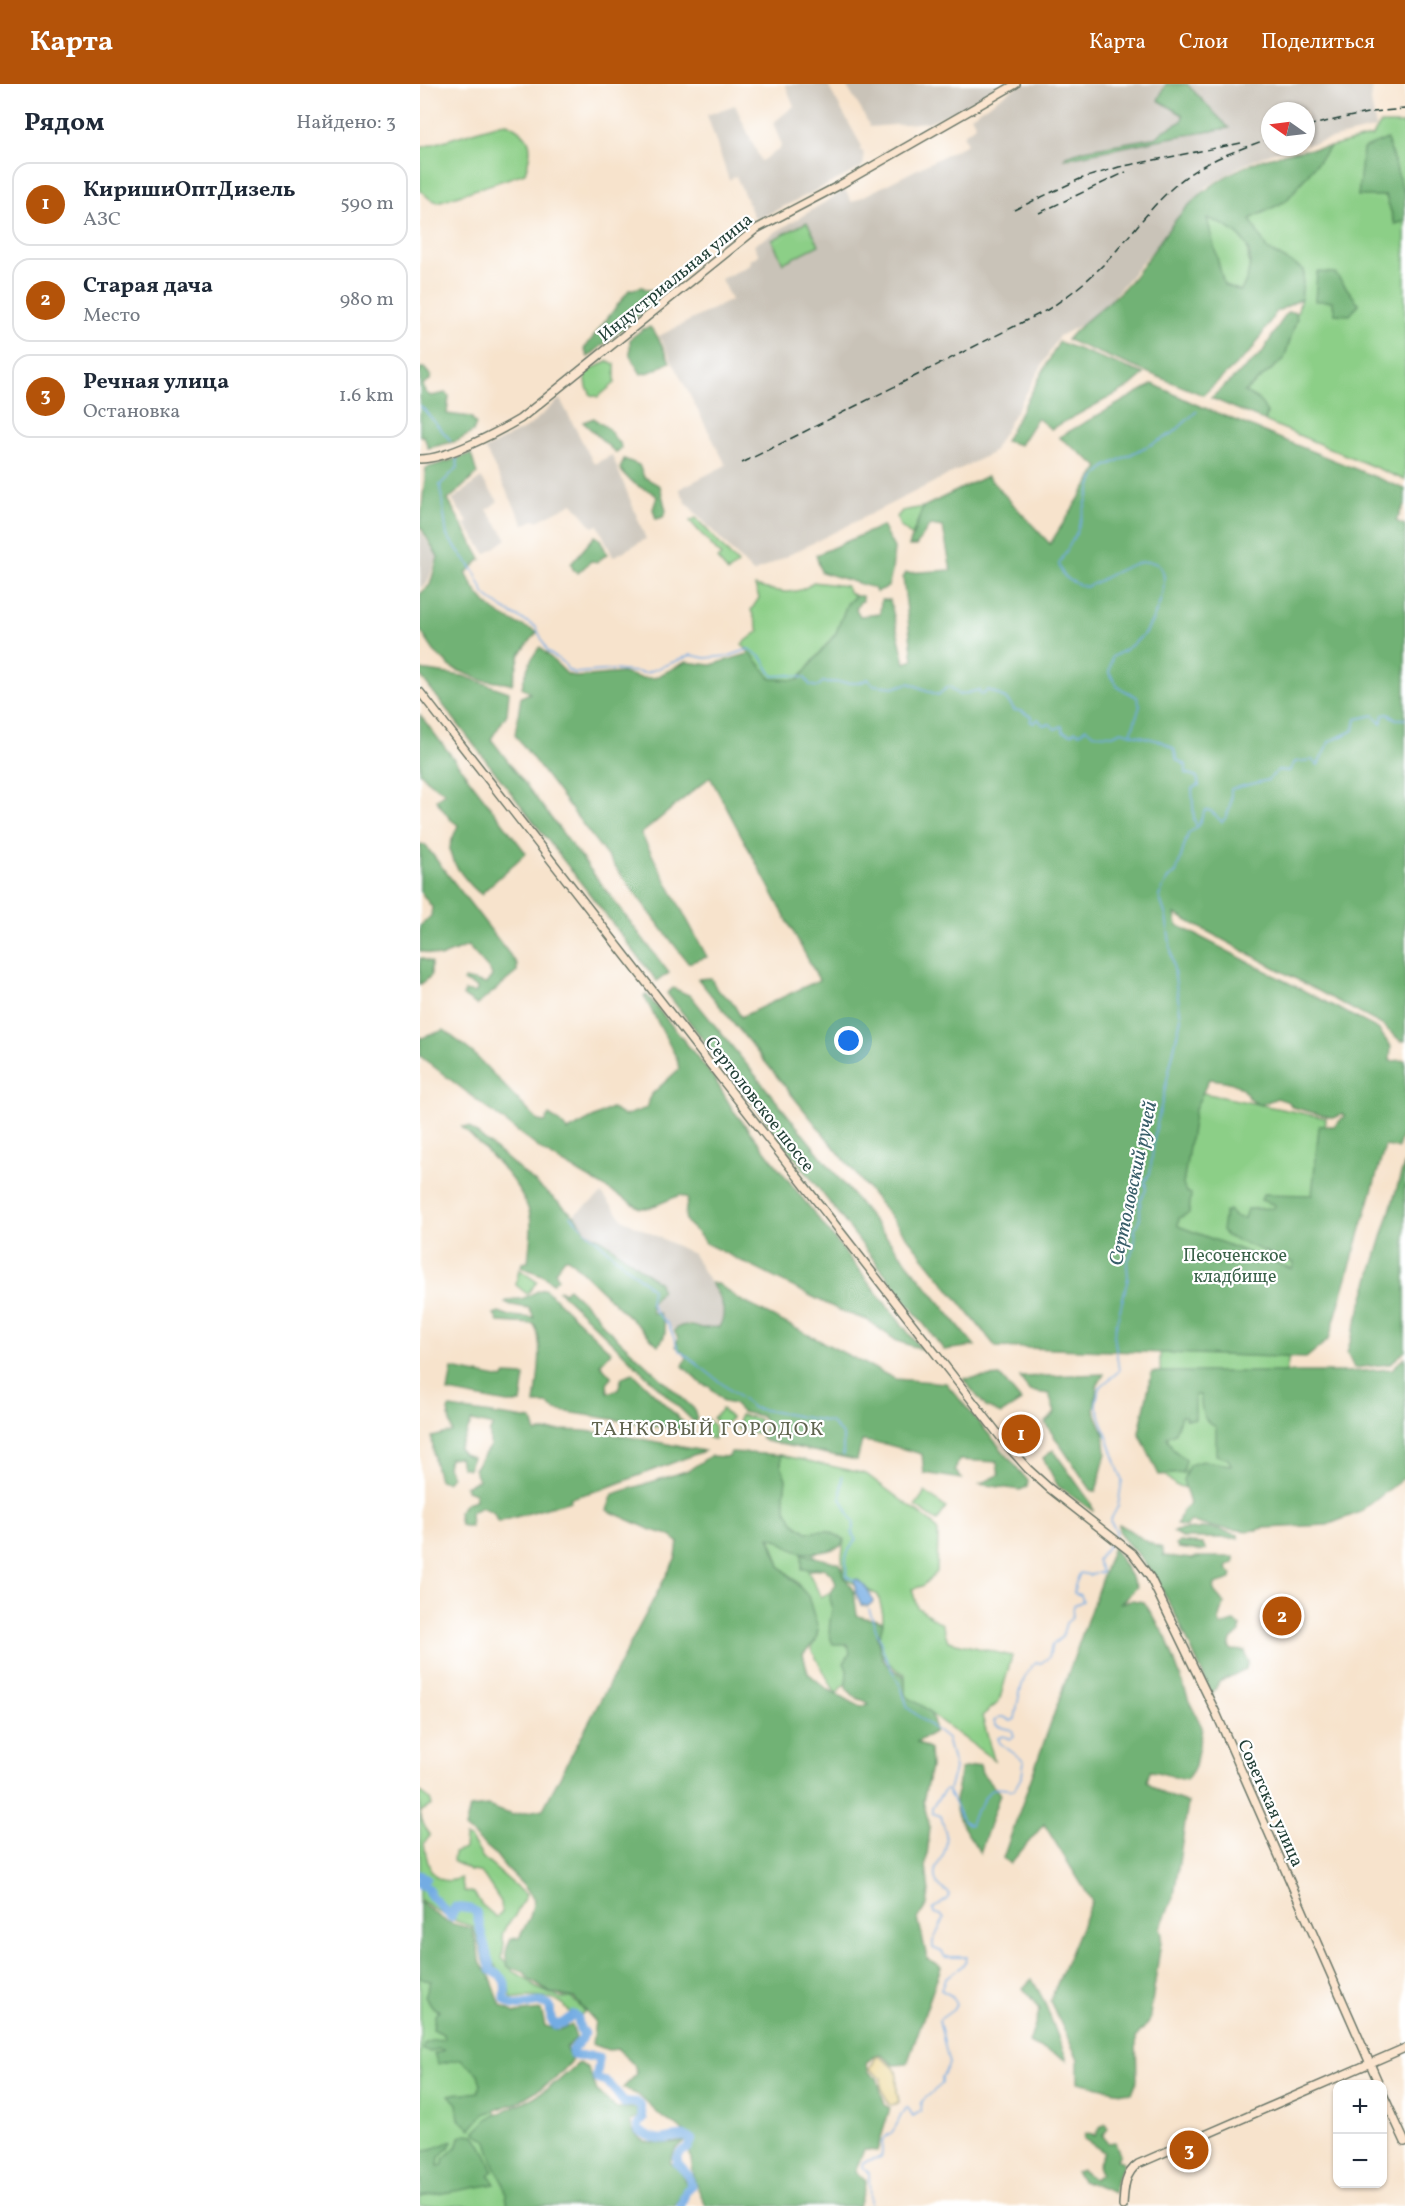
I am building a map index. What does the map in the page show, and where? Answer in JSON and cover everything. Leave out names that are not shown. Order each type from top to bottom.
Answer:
[{"type":"main road","name":"Индустриальная улица","points":[[420,459],[429,459],[461,448],[498,432],[520,419],[756,229],[838,186],[1016,84]]},
{"type":"main road","name":"Сертоловское шоссе","points":[[420,692],[1006,1444],[1037,1478],[1104,1530]]},
{"type":"main road","name":"Советская улица","points":[[1104,1530],[1142,1563],[1158,1591],[1216,1715],[1377,2080]]},
{"type":"main road","points":[[1123,2206],[1129,2173],[1146,2160],[1405,2048]]},
{"type":"main road","points":[[1387,2101],[1405,2142]]},
{"type":"shaded area","points":[[785,84],[827,84],[861,145],[860,151],[863,151],[864,162],[861,168],[755,219],[736,176],[729,180],[707,115],[735,105],[761,161],[780,149],[781,143],[773,123],[794,106]]},
{"type":"shaded area","points":[[845,84],[1010,84],[976,103],[929,122],[870,127]]},
{"type":"shaded area","points":[[1021,84],[1373,84],[1371,102],[1376,128],[1315,143],[1315,102],[1261,102],[1261,156],[1264,156],[1239,167],[1206,187],[1096,317],[1059,336],[992,453],[753,573],[687,504],[679,489],[726,465],[659,336],[731,300],[721,279],[750,265],[751,259],[759,255],[754,245],[845,190],[852,202],[967,144],[963,135],[976,125],[971,116]]},
{"type":"shaded area","points":[[560,399],[594,464],[612,455],[646,539],[613,557],[598,525],[593,527],[573,503],[524,525],[485,449],[528,427]]},
{"type":"shaded area","points":[[481,478],[498,501],[487,510],[507,539],[486,554],[465,524],[468,522],[452,500]]},
{"type":"shaded area","points":[[420,530],[437,557],[427,584],[420,588]]},
{"type":"shaded area","points":[[602,1194],[624,1220],[693,1254],[724,1307],[723,1320],[719,1327],[704,1328],[689,1324],[677,1327],[674,1331],[645,1303],[572,1216]]},
{"type":"green space","points":[[1166,84],[1187,84],[1229,128],[1064,159],[1066,156],[1084,150],[1157,137],[1163,131],[1182,121],[1183,115],[1158,100]]},
{"type":"green space","points":[[507,123],[527,138],[530,149],[525,173],[438,202],[430,199],[420,190],[420,148]]},
{"type":"green space","points":[[1380,124],[1405,124],[1405,196],[1387,140],[1358,195],[1386,196],[1395,224],[1405,221],[1405,480],[1265,421],[1267,413],[1243,393],[1284,359],[1301,299],[1304,271],[1267,249],[1250,219],[1286,201],[1330,147],[1373,136]]},
{"type":"green space","points":[[1387,139],[1405,196],[1405,221],[1395,224],[1386,196],[1358,196],[1363,149]]},
{"type":"green space","points":[[1330,147],[1286,201],[1250,219],[1267,249],[1304,270],[1301,299],[1276,312],[1252,350],[1203,395],[1067,340],[1124,288],[1178,217],[1201,194],[1234,172],[1270,157],[1315,156],[1315,148]],"holes":[[[1207,218],[1240,237],[1249,254],[1250,265],[1241,291],[1224,285]]]},
{"type":"green space","points":[[1206,218],[1228,226],[1247,245],[1250,273],[1241,291],[1224,285]]},
{"type":"green space","points":[[807,222],[819,245],[783,263],[772,240]]},
{"type":"green space","points":[[1317,272],[1335,273],[1359,304],[1350,315],[1335,314],[1332,301],[1315,301]]},
{"type":"green space","points":[[642,287],[648,290],[661,289],[664,293],[588,357],[584,349],[629,290]]},
{"type":"green space","points":[[1287,312],[1295,312],[1297,318],[1284,359],[1244,392],[1260,402],[1267,413],[1265,421],[1211,398],[1262,353]]},
{"type":"green space","points":[[650,327],[670,362],[641,374],[630,356],[630,339],[643,329]]},
{"type":"green space","points":[[1059,342],[1144,374],[1129,387],[1051,429],[1037,418],[1020,445],[1005,441]]},
{"type":"green space","points":[[607,361],[615,364],[615,383],[598,397],[591,395],[585,373]]},
{"type":"green space","points":[[420,368],[424,368],[431,376],[430,380],[423,384],[425,392],[431,396],[445,393],[449,396],[447,414],[471,417],[476,424],[473,432],[457,441],[428,448],[424,436],[420,436]]},
{"type":"green space","points":[[1153,384],[1195,404],[1405,489],[1405,503],[1396,521],[1405,525],[1405,1041],[1401,1041],[1382,1025],[1175,914],[1177,925],[1378,1029],[1391,1047],[1390,1061],[1405,1060],[1405,1125],[1398,1148],[1385,1146],[1329,1339],[1306,1358],[996,1347],[698,979],[711,978],[717,990],[731,1000],[741,1017],[819,980],[710,777],[641,834],[707,957],[688,963],[515,735],[521,697],[530,693],[522,687],[523,682],[531,661],[540,647],[567,674],[577,677],[622,673],[641,678],[654,678],[686,662],[711,665],[751,653],[771,679],[798,680],[836,633],[847,604],[855,596],[862,596],[863,601],[856,609],[860,616],[880,614],[881,600],[890,600],[905,663],[913,660],[903,578],[906,573],[951,570],[943,527],[930,525],[916,546],[909,546],[923,507],[987,476],[1050,544],[1099,467],[1059,437]],"holes":[[[1209,1079],[1235,1084],[1251,1100],[1260,1105],[1277,1098],[1289,1102],[1292,1107],[1334,1118],[1342,1114],[1345,1116],[1334,1126],[1319,1126],[1312,1195],[1263,1194],[1261,1200],[1275,1205],[1274,1208],[1247,1209],[1244,1218],[1235,1217],[1229,1210],[1225,1212],[1222,1230],[1226,1236],[1294,1263],[1292,1269],[1178,1226],[1179,1218],[1189,1213],[1191,1194],[1186,1192],[1183,1185],[1195,1109]]]},
{"type":"green space","points":[[594,418],[620,443],[621,448],[616,453],[583,422]]},
{"type":"green space","points":[[471,454],[477,474],[448,500],[481,559],[466,573],[479,595],[494,611],[537,632],[520,654],[512,684],[482,680],[452,668],[434,651],[420,630],[420,594],[430,585],[438,557],[420,526],[426,468]]},
{"type":"green space","points":[[624,459],[639,465],[644,477],[660,486],[666,511],[663,517],[656,519],[653,509],[657,497],[634,483],[620,469]]},
{"type":"green space","points":[[923,507],[912,536],[900,526],[897,517],[902,511]]},
{"type":"green space","points":[[696,518],[738,564],[728,572],[717,559],[721,556],[690,521]]},
{"type":"green space","points":[[882,526],[894,548],[888,587],[876,592],[874,588],[821,572],[816,555]]},
{"type":"green space","points":[[595,536],[600,539],[607,554],[597,562],[591,561],[578,573],[571,564]]},
{"type":"green space","points":[[813,582],[846,586],[855,596],[847,604],[836,633],[798,680],[771,679],[742,644],[759,631],[751,610],[759,598],[755,586],[793,592]]},
{"type":"green space","points":[[420,670],[463,676],[509,692],[507,714],[491,739],[669,973],[657,981],[420,675]]},
{"type":"green space","points":[[420,715],[526,853],[482,895],[462,874],[450,853],[451,842],[458,825],[450,819],[436,800],[445,792],[430,783],[420,772]]},
{"type":"green space","points":[[420,844],[425,845],[517,964],[517,972],[477,1005],[463,996],[465,991],[475,993],[478,988],[463,981],[465,979],[486,984],[492,976],[468,946],[440,957],[420,951],[420,926],[431,916],[432,907],[420,891]]},
{"type":"green space","points":[[420,958],[431,962],[431,976],[420,985]]},
{"type":"green space","points":[[673,988],[691,996],[975,1346],[944,1350],[667,993]]},
{"type":"green space","points":[[647,995],[714,1078],[733,1110],[921,1349],[897,1341],[867,1320],[841,1311],[705,1243],[686,1221],[688,1198],[680,1195],[649,1208],[640,1208],[544,1152],[420,1056],[420,1037],[444,1030],[473,1053],[538,1121],[545,1122],[549,1115],[568,1131],[611,1108],[624,1116],[647,1108],[651,1095],[679,1069],[677,1059],[644,996]]},
{"type":"green space","name":"Песоченское кладбище","points":[[1198,1092],[1326,1118],[1314,1221],[1257,1530],[1249,1530],[1194,1490],[1175,1485],[1163,1473],[1160,1360],[1166,1257]]},
{"type":"green space","points":[[462,1127],[469,1127],[578,1219],[586,1232],[603,1240],[659,1283],[661,1291],[650,1304],[652,1313],[659,1313],[665,1325],[664,1337],[658,1345],[568,1258],[565,1258],[555,1271],[558,1278],[553,1283],[542,1275],[521,1267],[522,1263],[528,1262],[530,1238],[531,1220],[526,1203],[502,1167]]},
{"type":"green space","points":[[1405,1161],[1405,1351],[1390,1364],[1354,1368],[1347,1353]]},
{"type":"green space","points":[[519,1269],[537,1282],[527,1294],[516,1285]]},
{"type":"green space","points":[[711,1283],[718,1284],[740,1300],[895,1379],[946,1383],[1028,1481],[1027,1487],[1020,1490],[980,1484],[999,1475],[997,1462],[959,1460],[955,1470],[962,1479],[924,1473],[922,1454],[885,1444],[862,1441],[857,1460],[765,1441],[761,1437],[766,1423],[761,1416],[742,1412],[734,1404],[724,1402],[710,1387],[702,1384],[683,1366],[687,1357],[676,1346],[678,1338],[674,1331],[681,1326],[719,1327],[723,1310]]},
{"type":"green space","points":[[568,1288],[596,1314],[605,1327],[694,1409],[697,1419],[694,1422],[558,1290],[564,1292]]},
{"type":"green space","points":[[545,1289],[611,1352],[600,1364],[612,1377],[607,1384],[608,1393],[618,1390],[622,1377],[633,1373],[693,1432],[555,1410],[547,1404],[535,1404],[540,1352],[534,1324],[498,1322],[494,1314],[499,1312],[510,1316],[534,1318],[529,1308],[505,1302]]},
{"type":"green space","points":[[1405,1357],[1405,1477],[1360,1512],[1327,1525],[1249,1531],[1210,1527],[1190,1521],[1185,1527],[1177,1525],[1182,1511],[1190,1504],[1183,1480],[1189,1465],[1202,1461],[1231,1465],[1228,1459],[1216,1455],[1216,1427],[1205,1418],[1200,1395],[1195,1395],[1195,1419],[1185,1419],[1185,1416],[1181,1416],[1175,1433],[1167,1437],[1173,1449],[1186,1460],[1183,1473],[1159,1475],[1139,1433],[1152,1372],[1346,1372],[1392,1369]]},
{"type":"green space","points":[[452,1369],[503,1379],[506,1375],[525,1376],[521,1403],[507,1403],[448,1392]]},
{"type":"green space","points":[[1104,1374],[1097,1386],[1094,1410],[1104,1433],[1106,1453],[1096,1492],[1091,1490],[1045,1423],[1055,1413],[1049,1394],[1029,1391],[1020,1377]]},
{"type":"green space","points":[[1000,1376],[1021,1401],[1001,1414],[986,1407],[963,1379]]},
{"type":"green space","points":[[450,1408],[532,1420],[536,1433],[574,1430],[596,1432],[704,1451],[603,1489],[570,1498],[571,1501],[498,1522],[493,1512],[481,1507],[470,1513],[471,1527],[460,1525],[458,1512],[466,1503],[476,1500],[475,1493],[467,1490],[465,1486],[479,1480],[474,1469],[490,1446],[490,1431],[493,1426],[472,1421],[458,1448],[463,1454],[472,1457],[469,1469],[461,1467],[459,1457],[449,1458],[447,1467],[452,1476],[446,1482],[439,1480],[432,1437],[452,1432],[448,1410]]},
{"type":"green space","points":[[722,1409],[731,1418],[722,1427],[713,1418]]},
{"type":"green space","points":[[740,1415],[759,1419],[757,1433],[737,1429]]},
{"type":"green space","points":[[706,1418],[714,1426],[714,1439],[709,1438],[698,1427]]},
{"type":"green space","points":[[1053,1450],[1091,1503],[1093,1511],[1058,1486],[1043,1458]]},
{"type":"green space","points":[[731,1452],[781,1455],[781,1466],[786,1479],[784,1494],[786,1509],[793,1522],[807,1532],[828,1531],[844,1539],[841,1546],[811,1553],[799,1552],[769,1537],[780,1566],[808,1596],[818,1629],[816,1640],[803,1654],[808,1673],[827,1689],[861,1707],[869,1704],[856,1698],[846,1688],[847,1670],[844,1663],[850,1653],[848,1644],[833,1644],[831,1639],[830,1597],[836,1584],[833,1576],[824,1568],[802,1569],[802,1554],[839,1563],[854,1592],[857,1615],[883,1622],[877,1636],[880,1650],[887,1664],[903,1675],[905,1695],[926,1709],[933,1718],[934,1732],[917,1742],[930,1750],[931,1767],[923,1801],[930,1828],[926,1865],[929,1893],[927,1905],[918,1918],[927,1958],[941,1967],[907,2064],[894,2065],[881,2054],[875,2055],[866,2063],[869,2072],[877,2078],[885,2106],[890,2108],[877,2151],[864,2150],[855,2171],[866,2181],[858,2206],[706,2206],[695,2182],[684,2132],[663,2118],[638,2095],[623,2088],[637,2074],[634,2065],[618,2049],[608,2050],[592,2044],[595,2021],[574,1998],[550,1993],[530,1980],[524,1972],[508,1967],[506,1956],[508,1946],[511,1939],[519,1938],[530,1917],[534,1900],[495,1854],[465,1828],[470,1808],[488,1806],[512,1815],[543,1809],[676,1557],[678,1542],[669,1535],[649,1529],[607,1510],[613,1494],[689,1470],[710,1456],[729,1457]]},
{"type":"green space","points":[[781,1455],[866,1474],[932,1523],[938,1532],[937,1572],[922,1586],[912,1589],[917,1607],[942,1624],[948,1641],[1012,1656],[999,1702],[982,1716],[994,1760],[905,1695],[905,1674],[886,1660],[879,1643],[883,1618],[878,1595],[864,1588],[860,1589],[844,1576],[842,1557],[844,1539],[828,1531],[807,1532],[793,1522],[786,1509],[784,1494],[786,1479],[781,1466]]},
{"type":"green space","points":[[925,1492],[946,1508],[937,1521],[915,1506]]},
{"type":"green space","points":[[1119,1524],[1145,1541],[1162,1548],[1164,1556],[1192,1559],[1234,1557],[1234,1563],[1227,1569],[1232,1574],[1231,1579],[1215,1584],[1214,1591],[1224,1603],[1219,1621],[1221,1626],[1234,1622],[1240,1625],[1240,1632],[1231,1640],[1229,1647],[1232,1650],[1245,1651],[1248,1661],[1246,1669],[1219,1682],[1212,1695],[1172,1607],[1138,1554],[1123,1538]]},
{"type":"green space","points":[[1202,1528],[1238,1535],[1238,1538],[1182,1538],[1173,1532]]},
{"type":"green space","points":[[770,1535],[810,1550],[824,1568],[808,1571],[821,1597],[842,1587],[857,1631],[845,1644],[856,1654],[848,1682],[841,1687],[838,1693],[835,1692],[811,1649],[818,1629],[798,1583],[780,1566]]},
{"type":"green space","points":[[1179,1542],[1202,1544],[1206,1550],[1178,1548],[1176,1545]]},
{"type":"green space","points":[[1113,1547],[1137,1587],[1121,1603],[1132,1600],[1144,1602],[1166,1637],[1189,1701],[1202,1727],[1195,1767],[1186,1780],[1150,1771],[1147,1781],[1162,1793],[1188,1803],[1174,1896],[1160,1928],[1162,1935],[1149,2022],[1136,2037],[1137,2080],[1132,2093],[1078,2082],[1078,2059],[1050,2001],[1092,1901],[1044,1824],[1010,1864],[1003,1858]]},
{"type":"green space","points":[[980,1765],[982,1773],[1000,1794],[980,1853],[961,1822],[955,1801],[961,1769]]},
{"type":"green space","points":[[420,1791],[429,1798],[432,1805],[420,1812]]},
{"type":"green space","points":[[420,1812],[430,1836],[424,1843],[429,1867],[437,1878],[451,1881],[461,1878],[464,1891],[474,1893],[481,1904],[496,1917],[502,1913],[501,1902],[484,1876],[453,1861],[454,1853],[464,1849],[465,1837],[470,1838],[483,1858],[526,1895],[502,1935],[504,1943],[502,1959],[513,1971],[535,1987],[560,1998],[571,1998],[585,2011],[582,2014],[574,2016],[560,2002],[550,1999],[529,1997],[512,1999],[500,1972],[492,1962],[485,1964],[473,1926],[452,1919],[420,1900]]},
{"type":"green space","points":[[420,1902],[449,1922],[472,1928],[481,1964],[490,1976],[501,2006],[515,2013],[541,2010],[545,2026],[559,2030],[572,2025],[576,2038],[566,2048],[572,2061],[554,2080],[516,2103],[484,2114],[471,2129],[459,2119],[457,2104],[449,2095],[478,2092],[481,2085],[478,2074],[461,2059],[438,2064],[434,2054],[445,2050],[438,2049],[431,2052],[423,2050],[424,2044],[444,2039],[443,2034],[433,2029],[435,2015],[439,2011],[431,2006],[425,1996],[431,1980],[420,1978]]},
{"type":"green space","points":[[420,1957],[469,2059],[509,2047],[483,2087],[505,2134],[512,2206],[420,2206]]},
{"type":"green space","points":[[1032,1979],[1044,2001],[1067,2060],[1029,2043],[1040,2009],[1023,1988]]},
{"type":"green space","points":[[579,2063],[588,2068],[597,2091],[616,2108],[636,2108],[639,2117],[630,2122],[638,2137],[660,2144],[685,2141],[675,2150],[670,2162],[680,2171],[687,2185],[675,2206],[508,2206],[503,2180],[496,2170],[487,2141],[475,2132],[489,2118],[534,2097],[557,2082]]},
{"type":"green space","points":[[1105,2124],[1108,2128],[1103,2136],[1108,2143],[1115,2142],[1120,2154],[1117,2159],[1124,2164],[1117,2178],[1114,2193],[1082,2180],[1076,2172],[1082,2170],[1094,2179],[1101,2174],[1098,2165],[1104,2152],[1084,2139],[1085,2133],[1095,2136]]},
{"type":"green space","points":[[466,2134],[475,2135],[480,2143],[493,2171],[489,2175],[495,2184],[420,2197],[420,2153],[453,2141],[439,2157],[438,2166],[443,2165],[443,2159],[458,2145],[460,2137]]},
{"type":"sand","points":[[877,2055],[896,2070],[899,2102],[893,2105],[889,2105],[881,2086],[881,2078],[870,2069]]},
{"type":"water","points":[[857,1579],[871,1595],[873,1602],[868,1606],[861,1605],[856,1593],[854,1580]]},
{"type":"waterway","name":"Сертоловский ручей","points":[[420,405],[451,441]]},
{"type":"waterway","points":[[1131,733],[1140,706],[1137,697],[1118,687],[1109,673],[1112,657],[1132,645],[1148,628],[1160,603],[1163,592],[1163,573],[1159,566],[1151,562],[1143,562],[1127,567],[1086,587],[1065,577],[1059,564],[1077,532],[1093,480],[1105,467],[1172,434],[1197,411]]},
{"type":"waterway","name":"Сертоловский ручей","points":[[456,456],[458,467],[440,485],[447,536],[474,571],[485,595],[503,609],[536,627],[548,652],[564,663],[568,670],[575,673],[613,670],[646,673],[691,655],[705,658],[729,656],[749,649],[762,658],[773,676],[791,675],[805,678],[810,685],[817,687],[823,682],[859,683],[868,679],[874,685],[896,687],[909,683],[938,695],[949,686],[959,695],[979,690],[981,695],[988,690],[1004,698],[1014,710],[1032,717],[1030,721],[1034,723],[1038,719],[1043,725],[1050,724],[1055,729],[1062,726],[1063,732],[1080,733],[1086,728],[1093,734],[1113,735],[1121,731],[1163,742],[1174,749],[1177,760],[1186,765],[1186,773],[1197,777],[1199,785],[1192,789],[1194,819],[1197,827],[1188,834],[1176,873],[1168,878],[1159,896],[1166,916],[1181,1018],[1155,1133],[1150,1173],[1145,1181],[1146,1190],[1140,1201],[1140,1218],[1135,1228],[1134,1247],[1127,1263],[1128,1278],[1114,1334],[1119,1371],[1099,1388],[1096,1404],[1122,1480],[1118,1506],[1110,1521],[1116,1530],[1114,1537]]},
{"type":"waterway","points":[[1198,826],[1205,810],[1211,811],[1222,822],[1229,811],[1231,789],[1268,780],[1278,770],[1289,771],[1295,762],[1312,760],[1318,765],[1329,742],[1354,730],[1356,719],[1374,715],[1381,724],[1383,715],[1388,714],[1396,719],[1405,719]]},
{"type":"waterway","points":[[571,1216],[583,1228]]},
{"type":"waterway","points":[[585,1230],[652,1289],[650,1302],[655,1312],[668,1324],[679,1350],[753,1408],[830,1422],[843,1435],[843,1455]]},
{"type":"waterway","points":[[842,1476],[841,1498],[854,1524],[852,1533],[856,1540],[847,1553],[846,1561],[847,1576],[854,1580]]},
{"type":"waterway","name":"Сертоловский ручей","points":[[870,2206],[869,2173],[862,2167],[863,2162],[881,2157],[883,2141],[892,2132],[906,2107],[913,2116],[921,2111],[922,2101],[942,2084],[942,2077],[949,2064],[939,2020],[956,2005],[952,1996],[941,1990],[945,1978],[961,1967],[967,1957],[945,1957],[942,1952],[933,1948],[933,1941],[944,1919],[941,1915],[934,1913],[933,1909],[949,1898],[950,1894],[939,1885],[935,1877],[936,1869],[945,1850],[946,1833],[941,1816],[932,1813],[932,1807],[945,1790],[948,1791],[963,1821],[970,1825],[974,1813],[989,1792],[996,1788],[1014,1790],[1022,1776],[1024,1761],[1000,1743],[998,1738],[1003,1736],[1010,1739],[1014,1736],[1012,1730],[997,1726],[994,1721],[999,1717],[1011,1721],[1015,1719],[1021,1688],[1027,1673],[1036,1662],[1041,1663],[1049,1657],[1052,1645],[1062,1637],[1066,1623],[1072,1618],[1074,1605],[1083,1601],[1081,1595],[1074,1593],[1080,1573],[1090,1575],[1102,1572],[1097,1560],[1112,1541]]},
{"type":"waterway","points":[[869,1609],[887,1661],[901,1687],[908,1708],[947,1739],[955,1769],[949,1789]]},
{"type":"waterway","points":[[420,1875],[426,1878],[420,1884],[429,1889],[430,1895],[451,1917],[455,1907],[476,1912],[491,1970],[503,1978],[505,1999],[516,2005],[544,2003],[550,2006],[551,2019],[555,2025],[563,2023],[574,2015],[578,2018],[580,2029],[584,2033],[582,2039],[572,2050],[573,2055],[598,2057],[597,2079],[609,2084],[624,2103],[636,2102],[640,2105],[643,2119],[638,2125],[639,2131],[658,2139],[684,2136],[692,2140],[677,2160],[689,2176],[691,2186],[686,2191],[681,2206]]},
{"type":"railway","points":[[1315,124],[1372,112],[1405,109]]},
{"type":"railway","points":[[742,463],[1047,310],[1101,267],[1154,206],[1189,174],[1234,151],[1261,141]]},
{"type":"railway","points":[[1014,210],[1080,179],[1119,167],[1241,143]]},
{"type":"railway","points":[[1039,213],[1126,172]]},
{"type":"place","name":"КиришиОптДизель","points":[[1021,1434]]},
{"type":"place","name":"Старая дача","points":[[1282,1616]]},
{"type":"place","name":"Речная улица","points":[[1189,2150]]},
{"type":"district","name":"ТАНКОВЫЙ ГОРОДОК","points":[[708,1428]]}]
